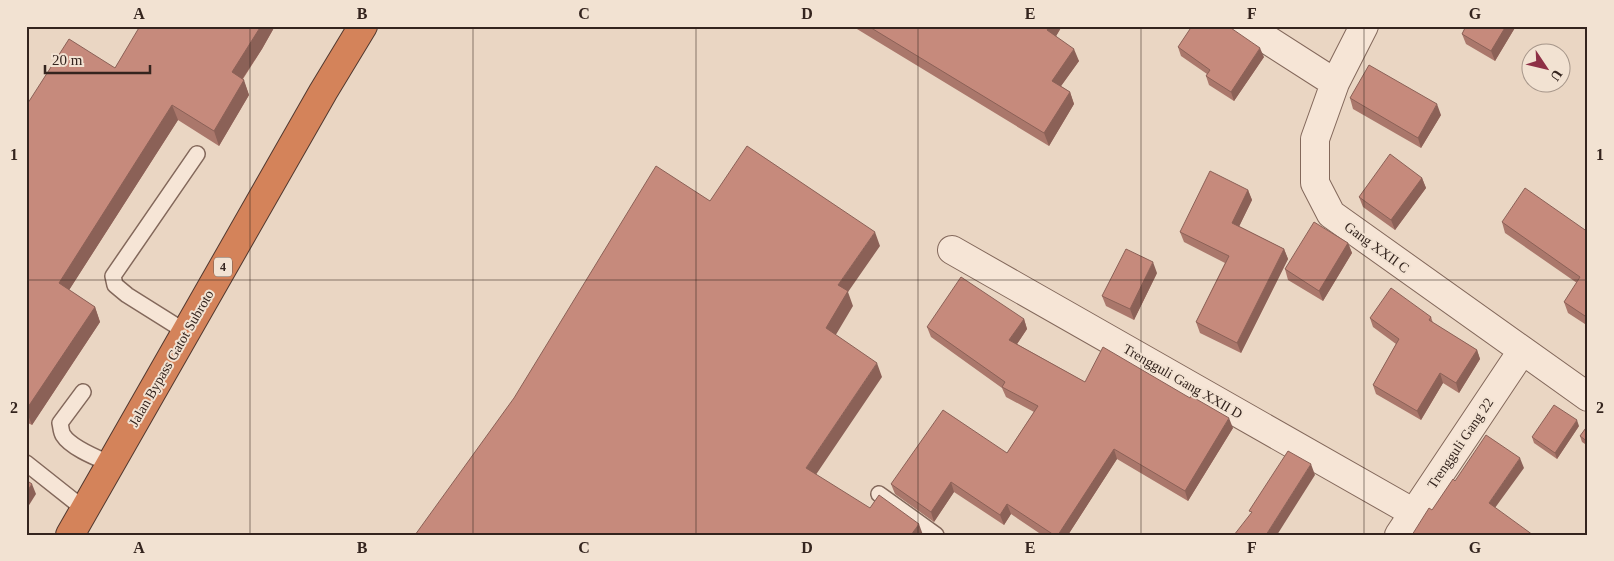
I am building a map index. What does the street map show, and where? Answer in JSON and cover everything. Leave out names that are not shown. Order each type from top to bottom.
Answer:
[{"type":"highway","name":"Jalan Bypass Gatot Subroto","points":[[70,535],[362,26]]},
{"type":"street","points":[[1246,26],[1335,84]]},
{"type":"street","name":"Gang XXII C","points":[[1364,26],[1335,84],[1315,140],[1315,183],[1331,214],[1588,397]]},
{"type":"street","name":"Trengguli Gang XXII D","points":[[952,250],[1406,524]]},
{"type":"street","name":"Trengguli Gang 22","points":[[1406,524],[1522,351]]},
{"type":"lane","points":[[186,332],[127,296],[115,286],[113,276],[197,154]]},
{"type":"lane","points":[[83,392],[60,423],[61,430],[64,436],[77,447],[111,464]]},
{"type":"lane","points":[[26,463],[84,509]]},
{"type":"lane","points":[[879,494],[936,535]]},
{"type":"building","points":[[140,26],[261,26],[232,72],[244,80],[214,131],[172,105],[59,283],[95,307],[26,410],[26,106],[69,39],[115,68]]},
{"type":"building","points":[[868,26],[1050,26],[1047,30],[1074,49],[1052,81],[1070,92],[1044,133]]},
{"type":"building","points":[[1192,26],[1228,26],[1260,48],[1231,92],[1206,76],[1210,70],[1178,47]]},
{"type":"building","points":[[1466,26],[1506,26],[1491,51],[1462,34]]},
{"type":"building","points":[[1369,65],[1437,104],[1418,138],[1350,98]]},
{"type":"building","points":[[747,146],[875,232],[838,285],[848,291],[826,328],[877,363],[806,468],[870,508],[879,495],[919,524],[911,535],[415,535],[514,398],[656,166],[710,201]]},
{"type":"building","points":[[1390,154],[1422,178],[1391,220],[1359,197]]},
{"type":"building","points":[[1210,171],[1248,190],[1232,223],[1284,249],[1237,343],[1196,322],[1229,256],[1180,232]]},
{"type":"building","points":[[1525,188],[1588,232],[1588,318],[1564,302],[1580,277],[1502,222]]},
{"type":"building","points":[[1314,222],[1348,243],[1319,291],[1285,269]]},
{"type":"building","points":[[1126,249],[1153,262],[1130,309],[1102,296]]},
{"type":"building","points":[[961,277],[1024,319],[1009,340],[1085,382],[1103,347],[1190,398],[1191,396],[1229,418],[1185,491],[1114,449],[1058,535],[1054,535],[1007,504],[1000,515],[951,482],[931,512],[891,484],[943,410],[1007,453],[1038,406],[1002,387],[1005,382],[927,327]]},
{"type":"building","points":[[1391,288],[1431,317],[1429,320],[1477,350],[1456,383],[1440,373],[1417,411],[1373,385],[1399,339],[1370,318]]},
{"type":"building","points":[[1554,405],[1577,420],[1555,453],[1532,437]]},
{"type":"building","points":[[1588,425],[1588,442],[1580,436]]},
{"type":"building","points":[[1486,435],[1520,458],[1489,503],[1533,535],[1412,535],[1429,508],[1432,510],[1453,479],[1455,481]]},
{"type":"building","points":[[1288,451],[1311,464],[1266,535],[1234,535],[1252,512],[1249,511]]},
{"type":"building","points":[[26,480],[32,484],[26,493]]}]
